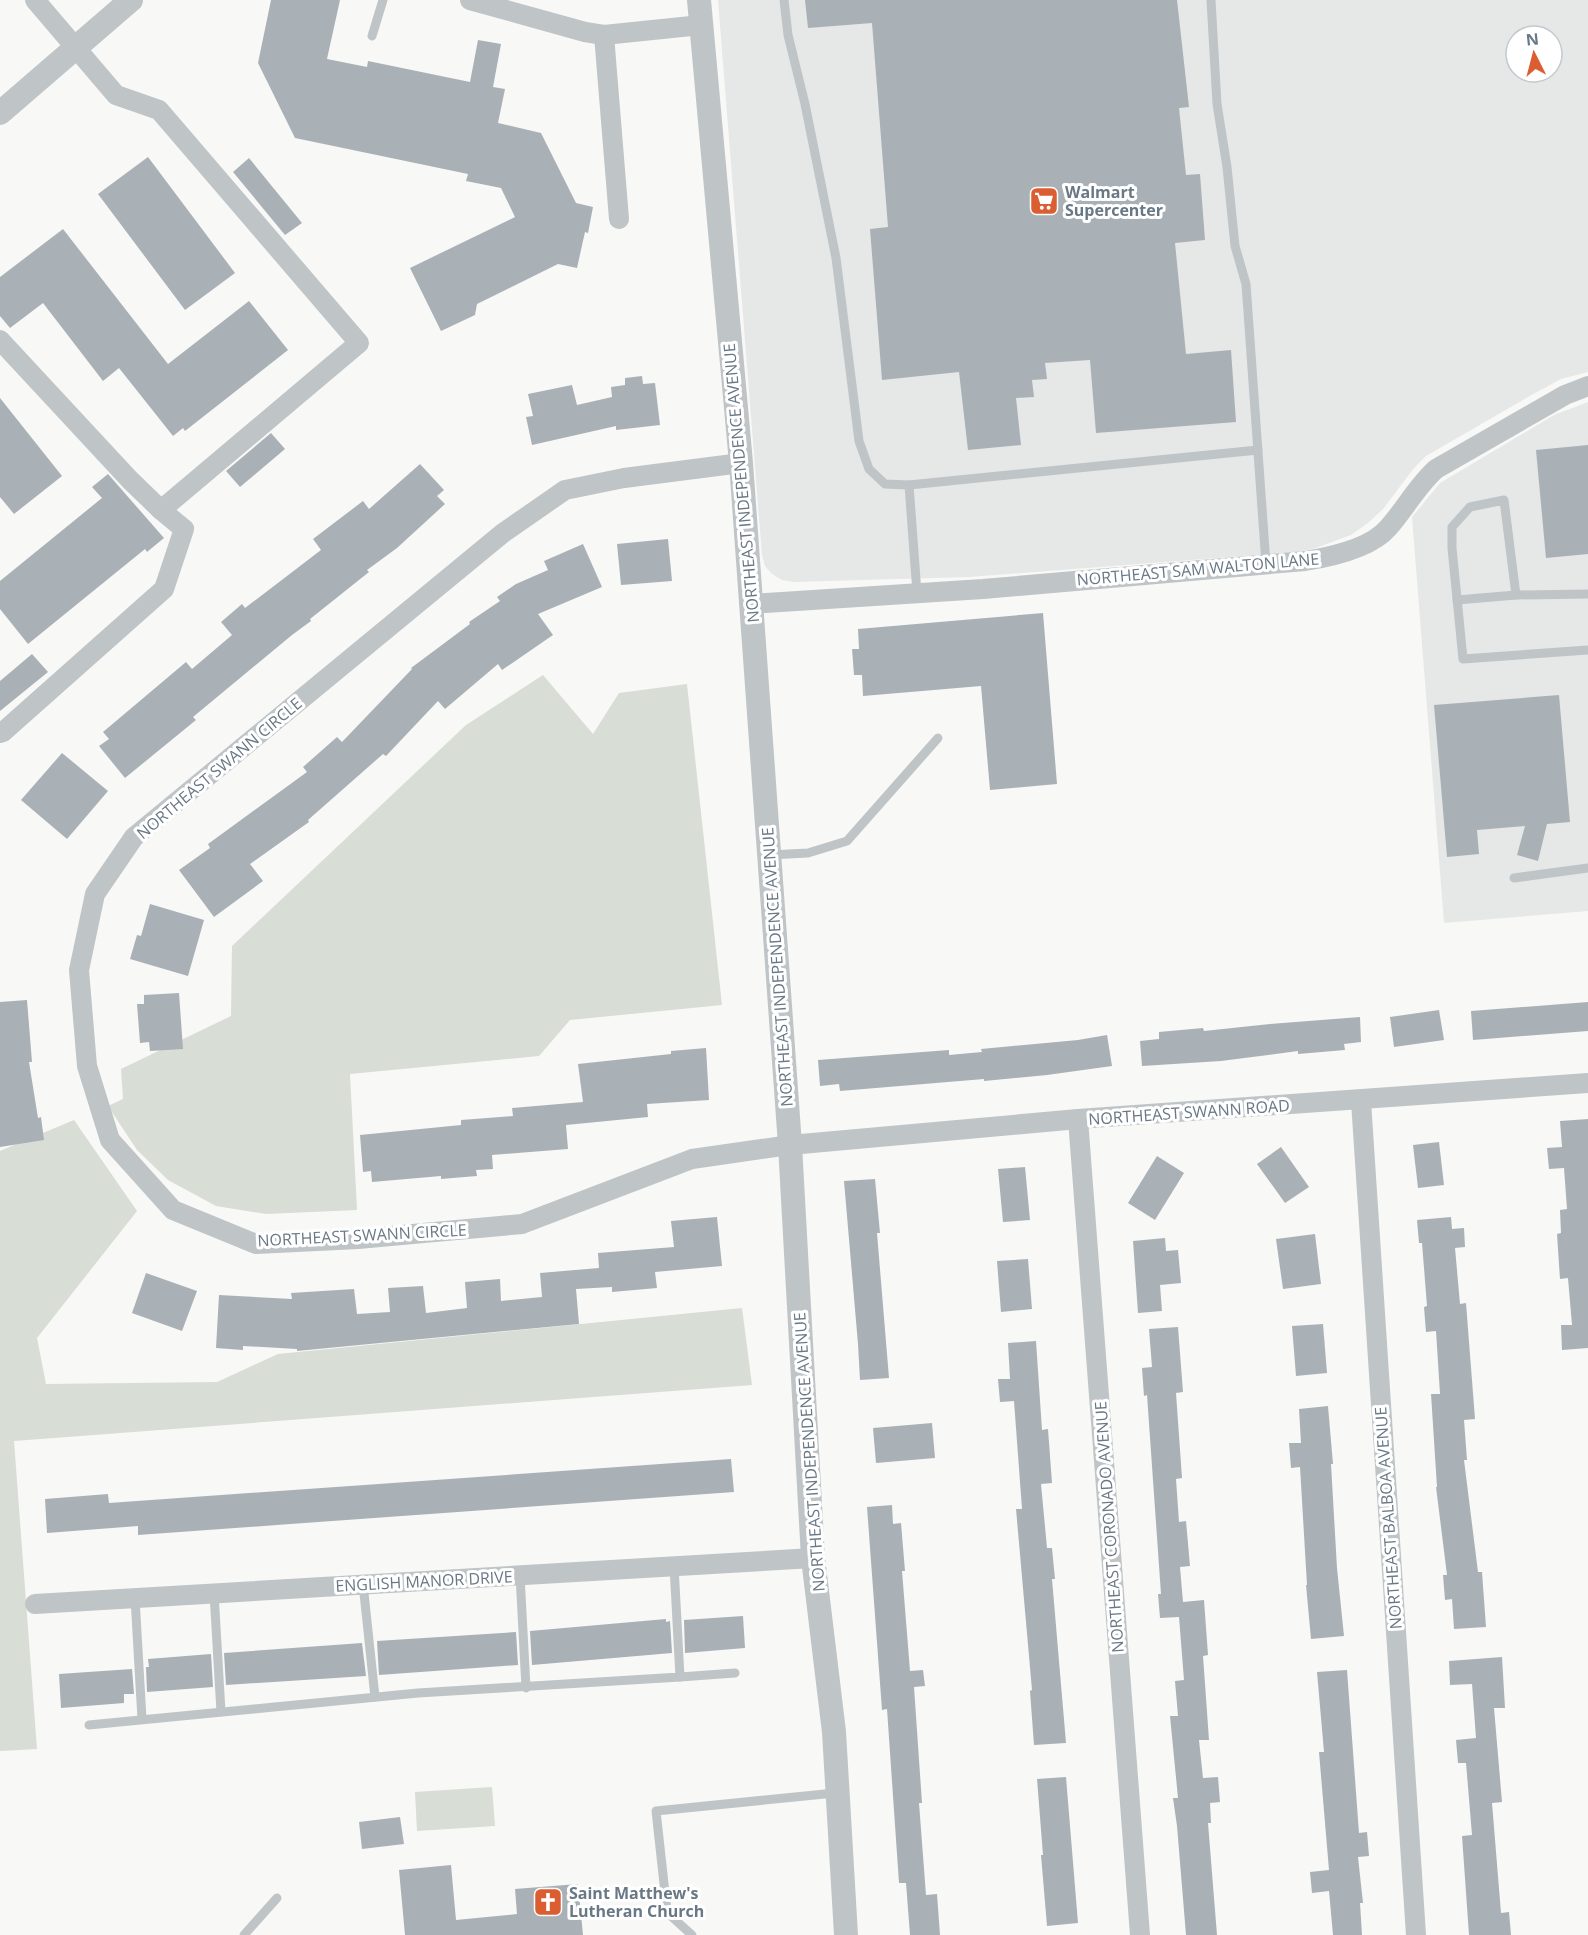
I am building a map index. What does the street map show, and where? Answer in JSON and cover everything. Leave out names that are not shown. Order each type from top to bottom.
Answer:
[{"type":"street","points":[[35,0],[116,95],[159,110],[359,343],[161,510]]},
{"type":"street","points":[[0,113],[131,0]]},
{"type":"street","points":[[470,0],[585,32],[604,35],[701,26]]},
{"type":"street","name":"NORTHEAST INDEPENDENCE AVENUE","points":[[699,0],[741,463],[790,1145],[813,1558],[834,1732],[846,1935]]},
{"type":"street","points":[[604,35],[619,219]]},
{"type":"street","points":[[0,340],[130,480],[184,529],[164,589],[0,733]]},
{"type":"street","name":"NORTHEAST SAM WALTON LANE","points":[[751,604],[917,593],[1266,564],[1333,556],[1357,548],[1386,531],[1422,481],[1436,470],[1565,395],[1588,386]]},
{"type":"street","name":"NORTHEAST SWANN CIRCLE","points":[[741,463],[624,478],[565,490],[503,533],[134,837],[96,894],[80,970],[80,980],[87,1066],[110,1140],[173,1210],[256,1244],[358,1239],[522,1224],[692,1159],[790,1145]]},
{"type":"street","name":"NORTHEAST SWANN ROAD","points":[[790,1145],[1078,1119],[1360,1101],[1588,1083]]},
{"type":"street","name":"NORTHEAST BALBOA AVENUE","points":[[1360,1101],[1416,1935]]},
{"type":"street","name":"NORTHEAST CORONADO AVENUE","points":[[1078,1119],[1140,1935]]},
{"type":"street","name":"ENGLISH MANOR DRIVE","points":[[34,1604],[813,1558]]},
{"type":"lane","points":[[372,36],[383,0]]},
{"type":"lane","points":[[784,0],[788,35],[805,104],[836,258],[859,441],[869,469],[885,484],[909,485],[1258,450]]},
{"type":"lane","points":[[1211,0],[1217,104],[1227,167],[1235,246],[1245,284],[1266,564]]},
{"type":"lane","points":[[909,485],[917,593]]},
{"type":"lane","points":[[1516,595],[1504,500],[1470,507],[1452,527],[1463,659],[1588,650]]},
{"type":"lane","points":[[1457,600],[1516,595],[1588,594]]},
{"type":"lane","points":[[769,855],[808,853],[847,841],[938,738]]},
{"type":"lane","points":[[1514,878],[1588,868]]},
{"type":"lane","points":[[674,1566],[680,1677]]},
{"type":"lane","points":[[520,1575],[526,1688]]},
{"type":"lane","points":[[363,1584],[375,1697]]},
{"type":"lane","points":[[214,1593],[221,1712]]},
{"type":"lane","points":[[135,1598],[142,1719]]},
{"type":"lane","points":[[89,1725],[375,1697],[735,1673]]},
{"type":"lane","points":[[692,1935],[667,1911],[656,1811],[837,1793]]},
{"type":"lane","points":[[244,1935],[278,1898]]},
{"type":"shaded area","points":[[718,0],[1588,0],[1588,372],[1561,379],[1426,456],[1383,509],[1351,535],[1313,549],[1296,552],[969,577],[793,582],[782,580],[765,566],[762,555]]},
{"type":"shaded area","points":[[1588,402],[1588,911],[1444,923],[1412,517],[1440,483],[1554,415]]},
{"type":"shaded area","points":[[543,675],[593,734],[619,693],[687,684],[722,1005],[570,1020],[539,1056],[350,1074],[357,1210],[266,1214],[216,1206],[168,1180],[137,1150],[108,1106],[123,1099],[121,1069],[231,1016],[232,946],[466,725]]},
{"type":"shaded area","points":[[74,1120],[137,1211],[37,1338],[46,1384],[217,1382],[278,1354],[742,1308],[752,1385],[14,1441],[37,1749],[0,1751],[0,1151]]},
{"type":"shaded area","points":[[492,1787],[495,1826],[417,1831],[415,1792]]},
{"type":"building","points":[[271,0],[340,0],[327,59],[367,67],[368,61],[470,82],[478,40],[501,44],[493,87],[505,89],[498,123],[541,133],[576,203],[593,207],[577,268],[558,264],[477,304],[475,315],[441,331],[410,268],[515,217],[501,188],[466,181],[468,174],[295,138],[258,63]]},
{"type":"building","name":"Walmart Supercenter","points":[[805,0],[1177,0],[1189,107],[1179,108],[1186,175],[1200,174],[1205,240],[1175,243],[1186,354],[1231,350],[1236,422],[1096,433],[1090,360],[1045,363],[1047,379],[1032,380],[1034,397],[1016,398],[1021,445],[968,450],[959,372],[882,380],[870,229],[888,227],[872,23],[808,28]]},
{"type":"building","points":[[148,157],[235,273],[185,310],[98,194]]},
{"type":"building","points":[[249,158],[302,223],[285,235],[233,172]]},
{"type":"building","points":[[63,229],[168,364],[249,301],[288,350],[185,431],[183,428],[173,436],[119,368],[103,381],[43,303],[10,328],[0,316],[0,277]]},
{"type":"building","points":[[642,376],[643,384],[655,383],[660,425],[616,430],[616,426],[532,445],[526,417],[533,416],[528,394],[572,385],[577,405],[612,397],[611,387],[625,385],[625,378]]},
{"type":"building","points":[[0,398],[62,476],[14,514],[0,497]]},
{"type":"building","points":[[271,433],[285,449],[240,487],[226,471]]},
{"type":"building","points":[[1588,445],[1588,554],[1546,558],[1536,450]]},
{"type":"building","points":[[420,464],[444,490],[437,496],[445,504],[397,548],[367,570],[369,572],[193,717],[196,720],[125,778],[99,746],[109,739],[103,732],[186,662],[192,669],[232,635],[221,622],[242,604],[245,608],[321,550],[313,539],[363,501],[369,509]]},
{"type":"building","points":[[108,474],[164,538],[147,552],[145,549],[28,644],[0,609],[0,581],[102,498],[92,487]]},
{"type":"building","points":[[668,539],[672,581],[621,585],[617,544]]},
{"type":"building","points":[[583,544],[602,587],[538,614],[553,635],[502,670],[498,664],[445,709],[438,701],[386,756],[383,754],[308,820],[309,822],[250,864],[263,881],[214,917],[179,870],[210,848],[208,844],[307,772],[303,767],[337,737],[342,742],[411,668],[470,624],[469,622],[500,601],[497,597],[516,584],[548,570],[544,561]]},
{"type":"building","points":[[1043,613],[1057,784],[990,790],[981,686],[863,696],[862,675],[854,675],[852,649],[859,649],[858,629]]},
{"type":"building","points":[[32,654],[48,672],[0,711],[0,681]]},
{"type":"building","points":[[1559,695],[1570,822],[1547,824],[1538,861],[1517,855],[1525,826],[1477,830],[1479,854],[1447,857],[1434,705]]},
{"type":"building","points":[[62,753],[108,791],[67,839],[21,800]]},
{"type":"building","points":[[150,904],[204,920],[188,976],[130,959],[137,935],[141,936]]},
{"type":"building","points":[[179,993],[183,1049],[150,1051],[149,1042],[140,1043],[137,1004],[144,1004],[144,995]]},
{"type":"building","points":[[27,1000],[32,1062],[29,1062],[44,1140],[0,1147],[0,1002]]},
{"type":"building","points":[[1588,1002],[1588,1031],[1473,1040],[1471,1011]]},
{"type":"building","points":[[1439,1010],[1444,1040],[1394,1047],[1390,1017]]},
{"type":"building","points":[[1360,1017],[1361,1042],[1344,1044],[1345,1050],[1298,1054],[1298,1051],[1221,1061],[1142,1066],[1140,1041],[1159,1039],[1159,1032],[1203,1028],[1204,1031]]},
{"type":"building","points":[[1107,1035],[1112,1066],[984,1081],[984,1079],[840,1091],[839,1084],[820,1086],[818,1060],[949,1050],[949,1055],[982,1052],[981,1049]]},
{"type":"building","points":[[706,1048],[709,1100],[647,1104],[648,1117],[566,1125],[568,1149],[492,1155],[493,1169],[476,1170],[477,1176],[441,1179],[441,1176],[372,1182],[371,1171],[363,1172],[360,1135],[461,1125],[461,1120],[513,1116],[512,1108],[583,1102],[578,1064]]},
{"type":"building","points":[[1588,1119],[1588,1348],[1562,1350],[1561,1325],[1572,1325],[1568,1278],[1560,1279],[1557,1234],[1561,1233],[1560,1210],[1567,1209],[1564,1168],[1549,1169],[1547,1148],[1562,1147],[1560,1121]]},
{"type":"building","points":[[1439,1142],[1444,1185],[1418,1188],[1413,1145]]},
{"type":"building","points":[[1281,1147],[1309,1187],[1285,1203],[1257,1164]]},
{"type":"building","points":[[1157,1156],[1184,1173],[1155,1220],[1128,1203]]},
{"type":"building","points":[[1025,1167],[1030,1220],[1003,1222],[998,1169]]},
{"type":"building","points":[[875,1179],[889,1378],[860,1380],[844,1181]]},
{"type":"building","points":[[717,1217],[722,1266],[655,1272],[657,1288],[612,1292],[612,1287],[576,1289],[579,1324],[297,1351],[297,1349],[243,1346],[243,1350],[216,1348],[219,1295],[292,1299],[291,1293],[354,1289],[357,1314],[390,1312],[388,1288],[423,1286],[426,1313],[467,1308],[465,1282],[500,1279],[501,1301],[542,1297],[540,1273],[599,1268],[598,1253],[674,1247],[671,1221]]},
{"type":"building","points":[[1451,1217],[1452,1229],[1464,1228],[1465,1247],[1455,1248],[1460,1304],[1466,1303],[1475,1419],[1464,1420],[1467,1460],[1464,1460],[1478,1572],[1482,1572],[1486,1627],[1454,1629],[1452,1599],[1445,1600],[1443,1575],[1447,1575],[1436,1487],[1431,1394],[1440,1394],[1436,1331],[1426,1332],[1424,1307],[1427,1306],[1422,1243],[1419,1243],[1417,1220]]},
{"type":"building","points":[[1315,1234],[1321,1284],[1283,1289],[1276,1239]]},
{"type":"building","points":[[1165,1238],[1166,1251],[1178,1250],[1181,1283],[1160,1285],[1162,1311],[1138,1313],[1133,1241]]},
{"type":"building","points":[[1028,1259],[1032,1309],[1001,1312],[997,1261]]},
{"type":"building","points":[[146,1273],[197,1291],[182,1331],[132,1313]]},
{"type":"building","points":[[1323,1324],[1327,1373],[1296,1376],[1292,1326]]},
{"type":"building","points":[[1178,1327],[1183,1392],[1176,1393],[1182,1478],[1176,1479],[1179,1522],[1186,1521],[1190,1566],[1180,1567],[1183,1602],[1204,1600],[1208,1655],[1203,1656],[1209,1740],[1199,1740],[1203,1778],[1218,1777],[1220,1802],[1210,1803],[1211,1823],[1208,1823],[1217,1935],[1186,1935],[1173,1798],[1178,1798],[1170,1716],[1178,1716],[1175,1681],[1184,1680],[1179,1617],[1160,1618],[1158,1594],[1161,1594],[1147,1395],[1144,1396],[1142,1368],[1152,1367],[1149,1329]]},
{"type":"building","points":[[1036,1341],[1042,1430],[1048,1429],[1052,1483],[1041,1484],[1047,1548],[1052,1548],[1055,1579],[1052,1579],[1066,1743],[1034,1745],[1030,1691],[1032,1690],[1016,1509],[1022,1509],[1014,1401],[1000,1402],[998,1379],[1010,1379],[1008,1343]]},
{"type":"building","points":[[1328,1406],[1337,1568],[1344,1636],[1311,1639],[1300,1467],[1291,1468],[1289,1443],[1301,1443],[1299,1409]]},
{"type":"building","points":[[932,1423],[935,1458],[876,1463],[873,1428]]},
{"type":"building","points":[[731,1459],[734,1492],[138,1535],[138,1526],[47,1533],[45,1499],[108,1494],[109,1503]]},
{"type":"building","points":[[892,1505],[893,1524],[901,1523],[905,1571],[902,1571],[910,1671],[923,1670],[925,1686],[914,1687],[922,1803],[919,1803],[926,1895],[937,1894],[940,1935],[910,1935],[906,1883],[899,1883],[887,1709],[882,1710],[867,1507]]},
{"type":"building","points":[[743,1616],[745,1648],[685,1653],[684,1620]]},
{"type":"building","points":[[666,1619],[666,1622],[670,1621],[672,1653],[532,1665],[530,1631]]},
{"type":"building","points":[[516,1632],[518,1665],[379,1675],[377,1641]]},
{"type":"building","points":[[362,1643],[366,1676],[226,1685],[224,1653]]},
{"type":"building","points":[[211,1654],[213,1687],[147,1692],[148,1659]]},
{"type":"building","points":[[1502,1657],[1505,1708],[1494,1708],[1502,1802],[1492,1803],[1501,1913],[1509,1912],[1511,1935],[1469,1935],[1462,1836],[1472,1835],[1466,1763],[1458,1763],[1456,1740],[1476,1738],[1472,1684],[1450,1685],[1449,1661]]},
{"type":"building","points":[[132,1669],[134,1694],[124,1694],[124,1703],[61,1708],[59,1674]]},
{"type":"building","points":[[1347,1670],[1359,1833],[1367,1832],[1369,1856],[1358,1857],[1363,1903],[1360,1903],[1362,1935],[1333,1935],[1329,1891],[1312,1893],[1310,1872],[1329,1870],[1319,1752],[1324,1752],[1317,1672]]},
{"type":"building","points":[[1066,1777],[1078,1923],[1047,1926],[1037,1779]]},
{"type":"building","points":[[400,1817],[404,1844],[362,1849],[359,1822]]},
{"type":"building","name":"Saint Matthew's Lutheran Church","points":[[451,1865],[456,1920],[517,1914],[515,1889],[578,1884],[583,1935],[405,1935],[399,1870]]},
{"type":"place","name":"Walmart Supercenter","points":[[1044,201]]},
{"type":"place","name":"Saint Matthew's Lutheran Church","points":[[548,1902]]}]
